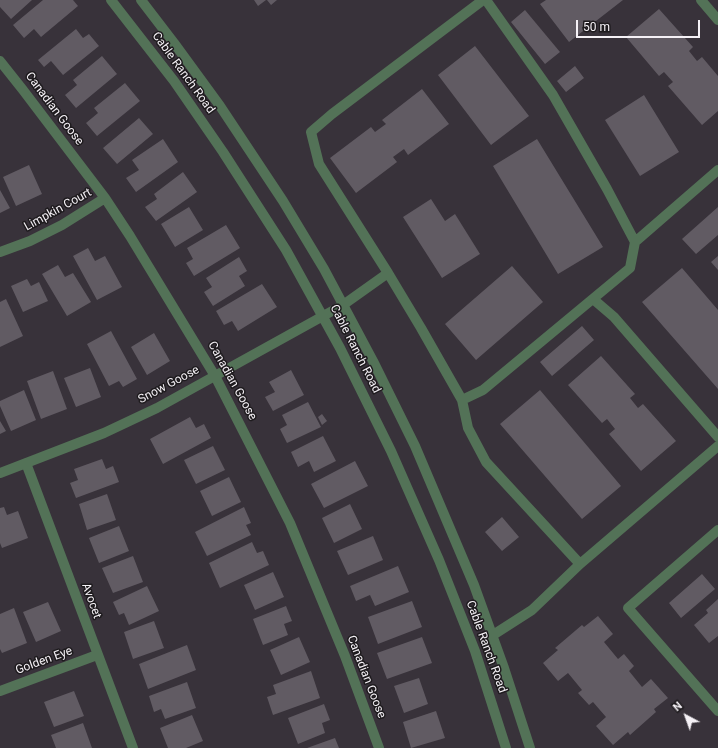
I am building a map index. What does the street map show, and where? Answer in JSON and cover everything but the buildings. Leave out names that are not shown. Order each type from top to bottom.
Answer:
[{"type":"street","name":"Cable Ranch Road","points":[[111,0],[174,81],[220,147],[273,229],[323,316],[356,378],[391,450],[439,560],[475,651],[506,748]]},
{"type":"street","name":"Cable Ranch Road","points":[[141,0],[196,72],[256,160],[324,269],[377,368],[415,446],[463,556],[493,635],[530,748]]},
{"type":"street","points":[[580,564],[486,462],[468,428],[462,400],[388,273],[319,164],[311,132],[332,114],[485,0],[553,95],[607,189],[635,242]]},
{"type":"street","points":[[701,0],[718,20]]},
{"type":"street","name":"Canadian Goose","points":[[0,61],[105,198],[130,236],[215,376],[290,523],[345,656],[379,748]]},
{"type":"street","points":[[462,400],[483,390],[630,268],[635,242],[718,170]]},
{"type":"street","name":"Limpkin Court","points":[[0,252],[30,241],[62,225],[105,198]]},
{"type":"street","name":"Snow Goose","points":[[0,473],[104,433],[157,408],[343,305],[388,273]]},
{"type":"street","points":[[592,299],[614,316],[718,437]]},
{"type":"street","points":[[493,635],[532,610],[580,564],[718,446]]},
{"type":"street","name":"Avocet","points":[[26,463],[133,748]]},
{"type":"street","points":[[718,530],[628,608],[718,711]]},
{"type":"street","name":"Golden Eye","points":[[0,691],[97,655]]}]
